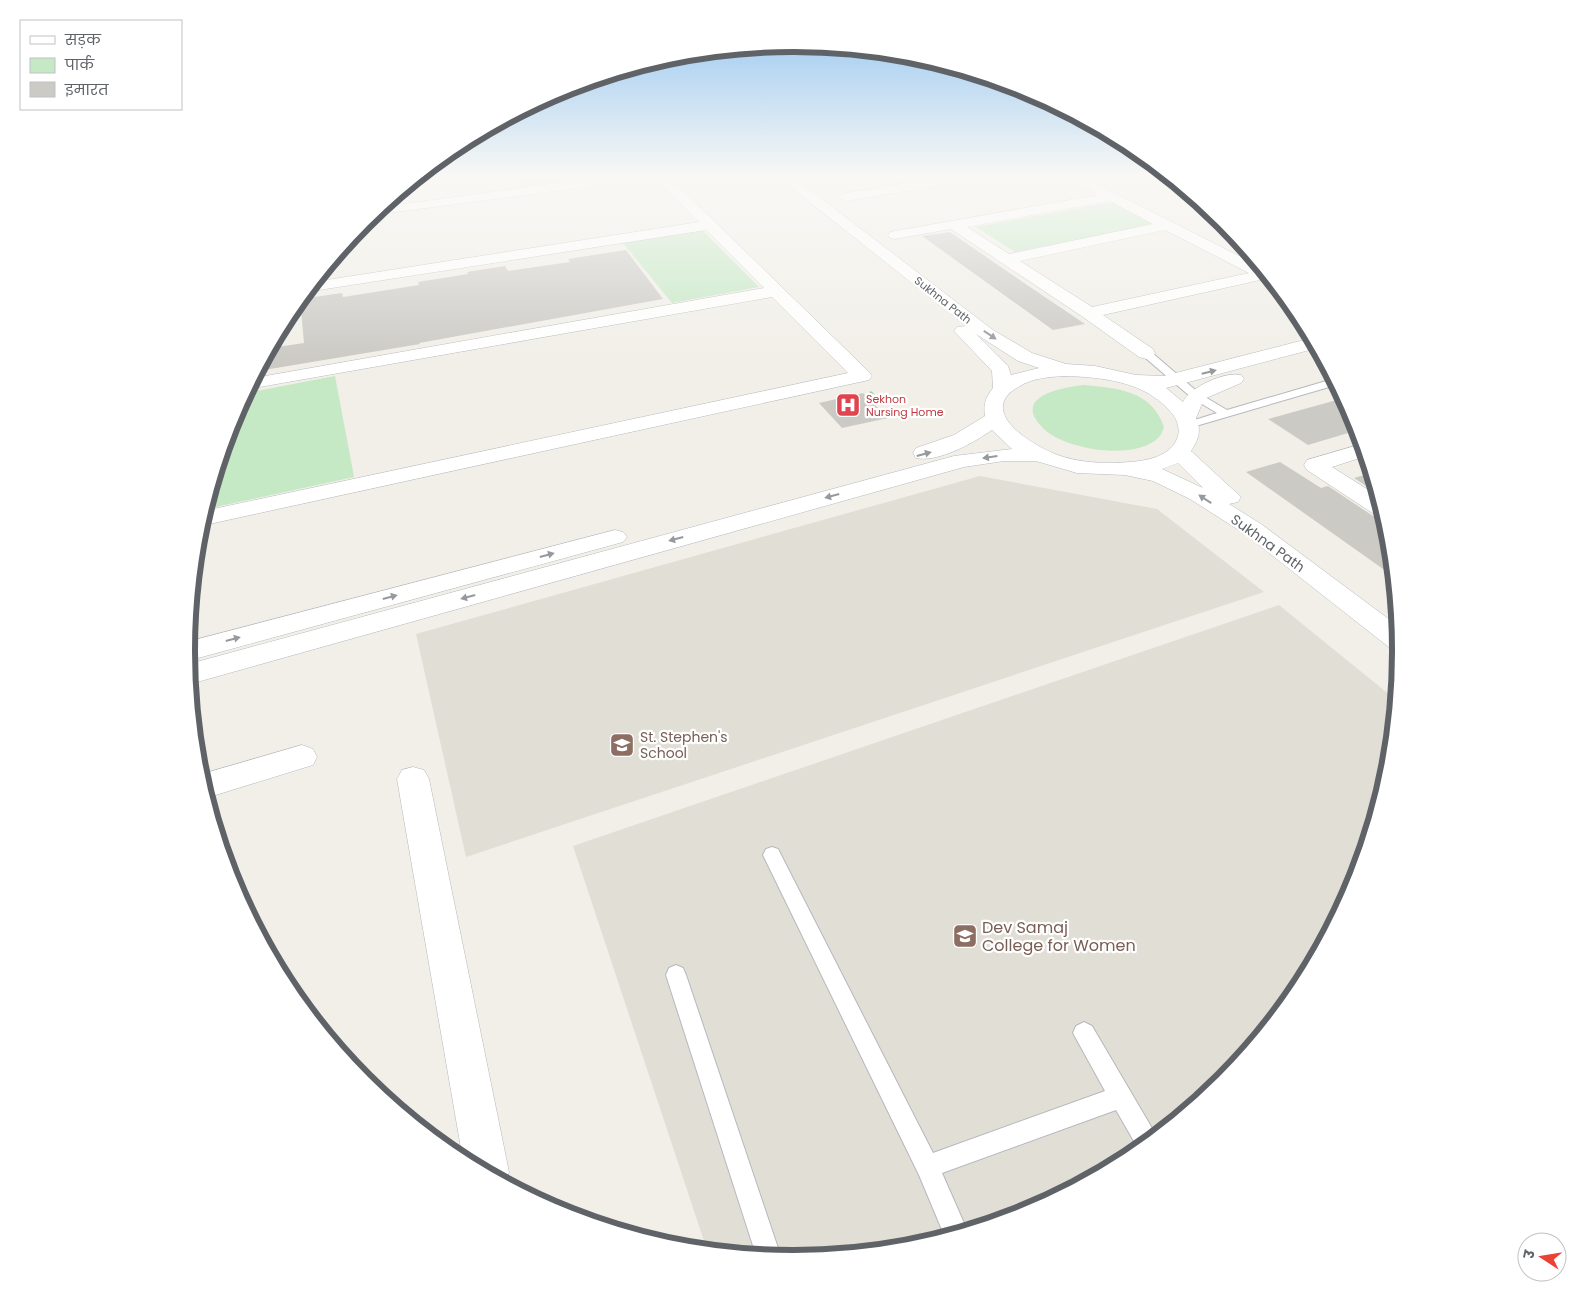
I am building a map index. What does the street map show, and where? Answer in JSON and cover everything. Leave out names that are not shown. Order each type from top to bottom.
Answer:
[{"type":"street","points":[[319,287],[629,238]]},
{"type":"street","points":[[210,518],[862,376],[723,238]]},
{"type":"street","name":"Sukhna Path","points":[[844,238],[972,338],[1001,370],[1003,389]]},
{"type":"street","name":"Sukhna Path","points":[[863,238],[987,334],[1025,357],[1064,370]]},
{"type":"street","points":[[974,238],[1089,313],[1146,353]]},
{"type":"street","points":[[1006,259],[1107,238]]},
{"type":"street","points":[[1192,238],[1253,268]]},
{"type":"street","points":[[1089,313],[1259,275]]},
{"type":"street","points":[[259,383],[776,291]]},
{"type":"street","points":[[1308,345],[1178,380],[1164,382],[1064,370],[1022,378],[1003,389],[994,403],[995,418],[1010,438],[1038,455],[1080,467],[1124,469],[1157,464],[1179,452],[1188,439],[1188,422],[1196,396],[1213,386],[1313,355]]},
{"type":"street","points":[[1126,378],[1164,395],[1178,406],[1188,422]]},
{"type":"street","points":[[195,650],[947,447],[978,432],[995,418]]},
{"type":"street","name":"Sukhna Path","points":[[1179,452],[1211,483],[1391,614]]},
{"type":"street","points":[[1357,452],[1315,465],[1374,503]]},
{"type":"street","points":[[196,672],[962,460],[1004,455],[1038,455]]},
{"type":"street","name":"Sukhna Path","points":[[1124,469],[1159,475],[1198,494],[1253,529],[1392,635]]},
{"type":"street","points":[[210,784],[302,757]]},
{"type":"street","points":[[413,779],[485,1164]]},
{"type":"lane","points":[[1146,353],[1196,396],[1226,414]]},
{"type":"lane","points":[[1188,422],[1226,414],[1329,384]]},
{"type":"lane","points":[[772,855],[927,1167],[954,1227]]},
{"type":"lane","points":[[676,975],[767,1249]]},
{"type":"lane","points":[[1084,1033],[1144,1136]]},
{"type":"lane","points":[[927,1167],[1121,1097]]},
{"type":"shaded area","name":"St. Stephen's School","points":[[980,476],[1157,509],[1264,592],[466,857],[416,634]]},
{"type":"shaded area","name":"Dev Samaj College for Women","points":[[1279,605],[1390,695],[1387,729],[1372,806],[1346,880],[1330,916],[1291,984],[1243,1046],[1217,1074],[1158,1126],[1126,1149],[1093,1169],[1058,1188],[986,1218],[910,1238],[872,1244],[794,1250],[704,1242],[573,846]]},
{"type":"green space","points":[[655,238],[710,238],[759,287],[672,303],[623,243]]},
{"type":"green space","points":[[993,238],[1087,238],[1015,252]]},
{"type":"green space","points":[[335,376],[354,477],[213,508],[227,459],[255,391]]},
{"type":"green space","points":[[1083,385],[1120,390],[1142,398],[1151,405],[1164,427],[1159,437],[1135,449],[1119,451],[1086,448],[1057,438],[1046,431],[1036,420],[1033,410],[1035,403],[1041,397],[1051,392]]},
{"type":"building","points":[[924,238],[958,238],[1085,324],[1053,330]]},
{"type":"building","points":[[626,250],[663,299],[420,344],[266,370],[278,347],[304,343],[301,311],[311,297],[342,293],[343,297],[419,285],[418,282],[468,274],[467,272],[505,266],[508,271],[570,262],[568,259]]},
{"type":"building","points":[[863,393],[888,418],[842,428],[819,403]]},
{"type":"building","points":[[1336,400],[1350,432],[1308,445],[1268,419]]},
{"type":"building","points":[[1280,462],[1321,488],[1328,486],[1376,516],[1387,572],[1246,472]]},
{"type":"building","points":[[1365,475],[1369,488],[1354,478]]},
{"type":"place","name":"Sekhon Nursing Home","points":[[848,405]]},
{"type":"place","name":"St. Stephen's School","points":[[622,745]]},
{"type":"place","name":"Dev Samaj College for Women","points":[[965,936]]}]
